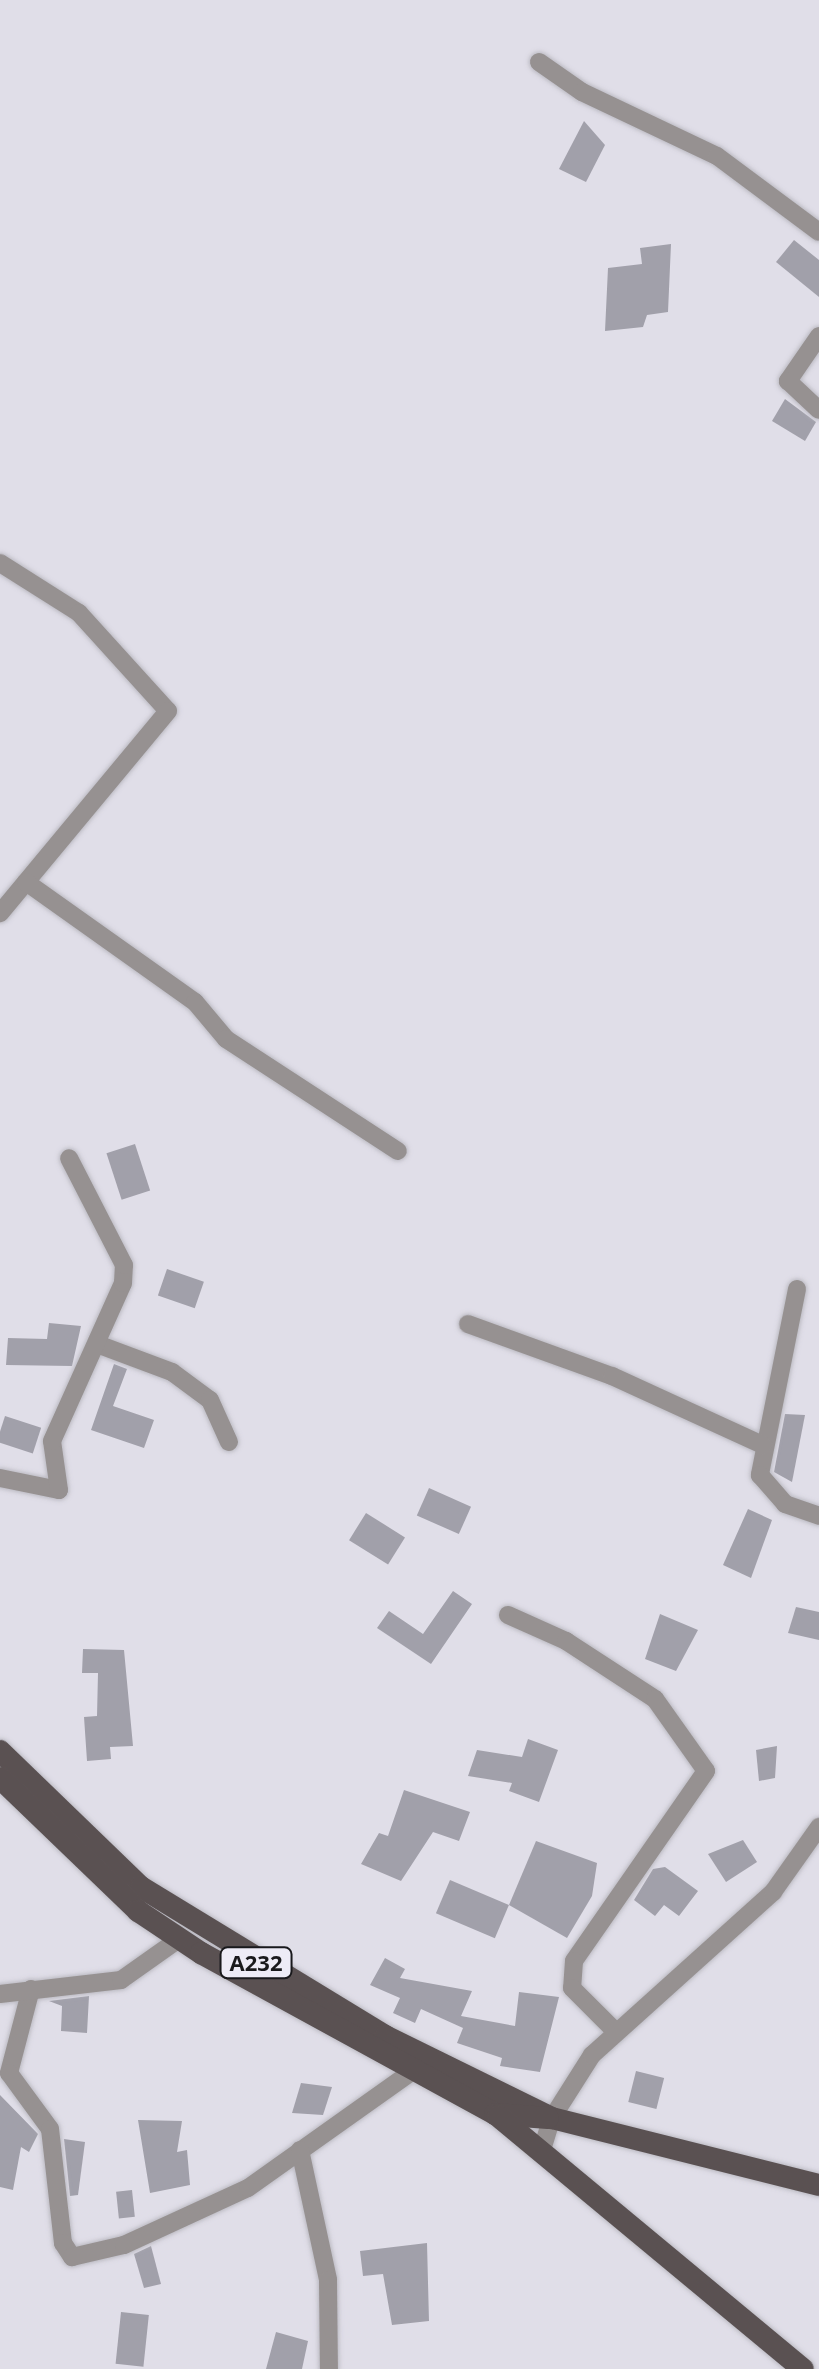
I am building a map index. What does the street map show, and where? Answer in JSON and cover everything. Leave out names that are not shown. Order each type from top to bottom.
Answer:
[{"type":"main road","name":"A232","points":[[0,1750],[93,1849],[206,1933],[385,2036],[552,2118]]},
{"type":"main road","name":"A232","points":[[0,1778],[82,1862],[179,1939],[495,2114],[552,2118],[819,2185]]},
{"type":"main road","points":[[495,2114],[804,2369]]},
{"type":"street","points":[[539,62],[582,92],[717,156],[819,232]]},
{"type":"street","points":[[819,336],[788,381],[819,410]]},
{"type":"street","points":[[0,562],[79,613],[168,711],[0,913]]},
{"type":"street","points":[[26,882],[195,1002],[237,1047],[398,1151]]},
{"type":"street","points":[[0,1478],[59,1490],[52,1441],[97,1344],[124,1265],[69,1158]]},
{"type":"street","points":[[797,1290],[763,1446],[766,1489],[819,1516]]},
{"type":"street","points":[[468,1324],[630,1384],[763,1446]]},
{"type":"street","points":[[97,1344],[172,1372],[210,1400],[229,1442]]},
{"type":"street","points":[[508,1614],[566,1641],[654,1698],[706,1771],[574,1961],[572,1988],[615,2031]]},
{"type":"street","points":[[541,2152],[552,2118],[615,2031],[774,1892],[819,1828]]},
{"type":"street","points":[[0,1994],[121,1980],[179,1939]]},
{"type":"street","points":[[32,1990],[10,2074],[50,2129],[63,2243],[72,2257],[200,2212],[300,2150],[414,2070]]},
{"type":"street","points":[[300,2150],[328,2280],[329,2369]]},
{"type":"building","points":[[584,121],[605,145],[586,182],[559,169]]},
{"type":"building","points":[[794,240],[819,260],[819,297],[776,262]]},
{"type":"building","points":[[671,244],[668,312],[647,315],[643,327],[605,331],[608,268],[642,264],[640,248]]},
{"type":"building","points":[[785,399],[816,422],[805,441],[772,421]]},
{"type":"building","points":[[135,1144],[150,1191],[122,1200],[106,1153]]},
{"type":"building","points":[[167,1269],[204,1282],[195,1308],[158,1295]]},
{"type":"building","points":[[49,1323],[81,1326],[72,1366],[6,1365],[8,1338],[47,1339]]},
{"type":"building","points":[[114,1364],[127,1369],[113,1406],[154,1420],[144,1448],[91,1430]]},
{"type":"building","points":[[785,1414],[805,1415],[792,1482],[774,1472]]},
{"type":"building","points":[[5,1416],[41,1428],[33,1453],[0,1443]]},
{"type":"building","points":[[429,1488],[471,1507],[459,1534],[417,1515]]},
{"type":"building","points":[[748,1509],[772,1520],[751,1578],[723,1565]]},
{"type":"building","points":[[366,1513],[405,1537],[388,1565],[349,1540]]},
{"type":"building","points":[[453,1591],[472,1604],[431,1664],[377,1628],[389,1611],[423,1634]]},
{"type":"building","points":[[796,1607],[819,1612],[819,1640],[788,1633]]},
{"type":"building","points":[[660,1614],[698,1630],[676,1671],[645,1659]]},
{"type":"building","points":[[83,1649],[124,1650],[133,1746],[110,1747],[111,1759],[87,1761],[84,1717],[97,1716],[98,1673],[82,1673]]},
{"type":"building","points":[[528,1739],[558,1750],[539,1802],[509,1791],[512,1783],[468,1776],[477,1750],[522,1757]]},
{"type":"building","points":[[777,1746],[775,1778],[759,1781],[756,1750]]},
{"type":"building","points":[[404,1790],[470,1812],[459,1841],[433,1832],[401,1881],[361,1864],[379,1833],[388,1836]]},
{"type":"building","points":[[743,1840],[757,1862],[726,1882],[708,1854]]},
{"type":"building","points":[[536,1841],[597,1863],[592,1896],[567,1938],[509,1905]]},
{"type":"building","points":[[665,1867],[698,1891],[679,1916],[664,1905],[655,1916],[634,1900],[653,1869]]},
{"type":"building","points":[[450,1880],[509,1905],[495,1938],[436,1913]]},
{"type":"building","points":[[385,1958],[405,1969],[400,1978],[472,1991],[461,2016],[515,2026],[519,1992],[559,1997],[540,2072],[500,2066],[502,2058],[457,2043],[463,2028],[421,2009],[415,2023],[393,2013],[400,1998],[370,1985]]},
{"type":"building","points":[[89,1996],[87,2033],[61,2031],[62,2006],[49,2001]]},
{"type":"building","points":[[636,2071],[664,2078],[656,2109],[628,2102]]},
{"type":"building","points":[[301,2083],[332,2087],[323,2115],[292,2113]]},
{"type":"building","points":[[0,2095],[38,2134],[29,2152],[21,2147],[13,2190],[0,2187]]},
{"type":"building","points":[[138,2120],[182,2121],[177,2152],[187,2150],[190,2185],[150,2193]]},
{"type":"building","points":[[64,2139],[85,2142],[78,2195],[70,2196]]},
{"type":"building","points":[[132,2190],[135,2217],[119,2219],[116,2192]]},
{"type":"building","points":[[427,2243],[429,2321],[392,2325],[383,2274],[363,2276],[360,2251]]},
{"type":"building","points":[[151,2246],[161,2284],[144,2288],[134,2254]]},
{"type":"building","points":[[121,2312],[149,2315],[143,2367],[116,2364]]},
{"type":"building","points":[[276,2332],[308,2341],[302,2369],[266,2369]]}]
